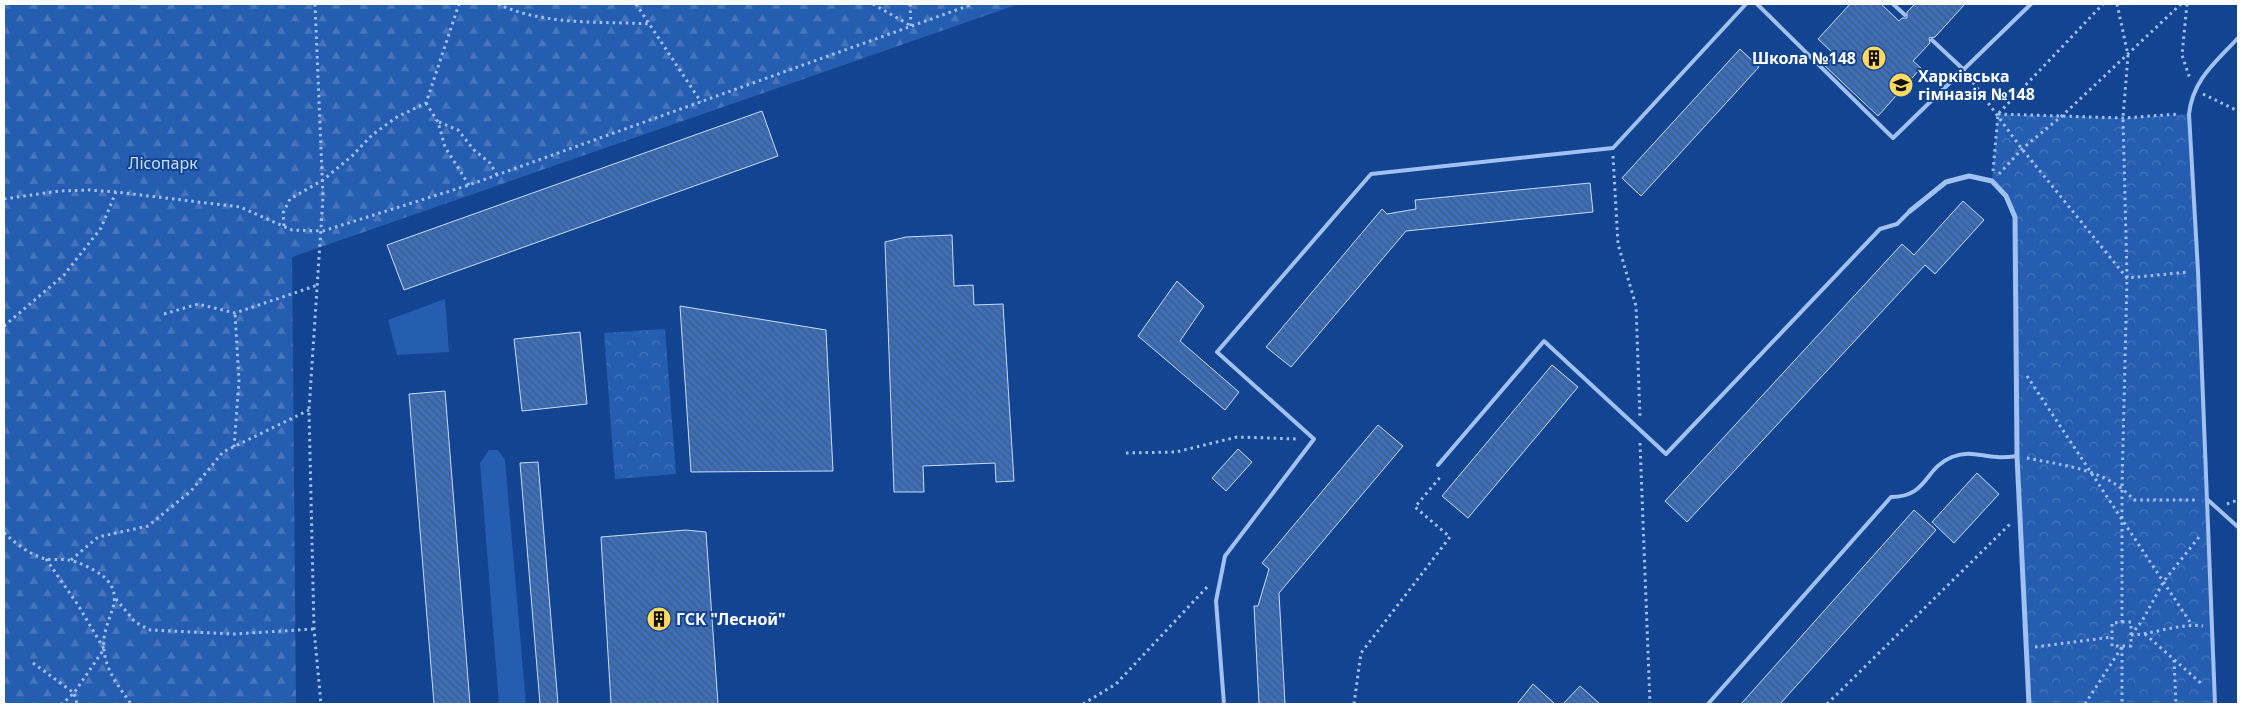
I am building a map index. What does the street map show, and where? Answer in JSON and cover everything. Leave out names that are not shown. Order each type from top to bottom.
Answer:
[{"type":"street","points":[[1910,211],[1946,182],[1969,176],[1992,181],[2006,196],[2015,216],[2016,456],[2029,704]]},
{"type":"lane","points":[[1224,704],[1216,600],[1224,556],[1314,439],[1217,352],[1371,174],[1613,148],[1746,4]]},
{"type":"lane","points":[[1758,4],[1893,138],[2031,4]]},
{"type":"lane","points":[[1893,4],[1905,15]]},
{"type":"lane","points":[[2215,704],[2198,271],[2189,114],[2194,90],[2208,71],[2238,38]]},
{"type":"lane","points":[[1932,40],[1964,70]]},
{"type":"lane","points":[[1438,465],[1544,341],[1666,454],[1880,228],[1897,224],[1910,211]]},
{"type":"lane","points":[[1708,704],[1891,497],[1906,497],[1917,490],[1939,465],[1951,457],[1968,452],[1997,457],[2016,456]]},
{"type":"lane","points":[[2208,500],[2238,527]]},
{"type":"path","points":[[316,4],[323,231],[308,410],[314,629],[321,704]]},
{"type":"path","points":[[275,221],[283,213],[290,199],[322,180],[352,156],[372,135],[397,117],[426,103],[459,4]]},
{"type":"path","points":[[498,4],[567,21],[650,24]]},
{"type":"path","points":[[507,4],[509,8]]},
{"type":"path","points":[[636,4],[701,102]]},
{"type":"path","points":[[873,4],[911,26]]},
{"type":"path","points":[[910,4],[911,26]]},
{"type":"path","points":[[4,199],[89,190],[116,192],[240,207],[292,230],[323,231],[469,185],[973,4]]},
{"type":"path","points":[[1992,181],[1998,114],[2103,4]]},
{"type":"path","points":[[2117,4],[2128,55],[2123,118],[2127,278],[2122,487],[2122,622]]},
{"type":"path","points":[[1992,181],[2022,149],[2063,115],[2181,4]]},
{"type":"path","points":[[2187,4],[2182,56],[2194,90],[2238,111]]},
{"type":"path","points":[[1964,70],[2022,149],[2127,278]]},
{"type":"path","points":[[426,103],[438,122],[445,147],[469,185]]},
{"type":"path","points":[[1998,114],[2123,118],[2189,114]]},
{"type":"path","points":[[438,122],[458,130],[474,150],[490,164],[497,175]]},
{"type":"path","points":[[4,326],[64,275],[101,228],[116,192]]},
{"type":"path","points":[[283,213],[284,226]]},
{"type":"path","points":[[2127,278],[2198,271]]},
{"type":"path","points":[[164,314],[198,304],[235,313],[318,285]]},
{"type":"path","points":[[234,447],[239,381],[235,313]]},
{"type":"path","points":[[2015,356],[2088,470],[2192,625]]},
{"type":"path","points":[[71,560],[98,537],[148,526],[191,491],[223,452],[308,410]]},
{"type":"path","points":[[1126,453],[1176,452],[1237,437],[1314,439]]},
{"type":"path","points":[[2016,456],[2088,470],[2122,487],[2134,500],[2208,500]]},
{"type":"path","points":[[1354,704],[1361,653],[1450,538],[1414,507],[1447,469]]},
{"type":"path","points":[[1828,704],[2020,514]]},
{"type":"path","points":[[2131,635],[2142,621],[2164,581],[2209,524]]},
{"type":"path","points":[[4,533],[26,550],[45,559],[71,560],[101,574],[114,587],[116,599],[134,622],[150,630],[234,634],[314,629]]},
{"type":"path","points":[[45,559],[78,605],[104,650],[112,676],[131,704]]},
{"type":"path","points":[[1083,704],[1116,684],[1222,571]]},
{"type":"path","points":[[62,704],[74,693],[104,650],[106,627],[116,599]]},
{"type":"path","points":[[2112,622],[2122,622],[2131,622],[2131,646],[2112,646],[2112,622]]},
{"type":"path","points":[[2131,635],[2192,625],[2212,626]]},
{"type":"path","points":[[2145,634],[2214,693]]},
{"type":"path","points":[[2026,648],[2112,637]]},
{"type":"path","points":[[2085,704],[2122,646]]},
{"type":"path","points":[[2122,646],[2122,704]]},
{"type":"path","points":[[2174,659],[2176,704]]},
{"type":"path","points":[[33,662],[74,693],[77,704]]},
{"type":"green space","name":"Лісопарк","points":[[4,4],[1019,4],[292,257],[296,704],[4,704]]},
{"type":"green space","points":[[1998,114],[2123,118],[2189,114],[2198,271],[2215,704],[2029,704],[2020,514],[2015,217],[2006,196],[1992,181]]},
{"type":"green space","points":[[445,299],[449,352],[397,355],[388,320]]},
{"type":"green space","points":[[665,329],[676,474],[615,479],[604,333]]},
{"type":"green space","points":[[489,450],[498,450],[505,460],[526,704],[499,704],[480,463]]},
{"type":"building","name":"Школа №148","points":[[1850,4],[1881,4],[1899,21],[1902,18],[1907,18],[1907,12],[1915,4],[1965,4],[1935,37],[1929,38],[1930,43],[1913,61],[1921,68],[1878,116],[1825,66],[1835,55],[1818,39]]},
{"type":"building","points":[[1740,49],[1759,67],[1641,196],[1622,178]]},
{"type":"building","points":[[762,111],[778,156],[404,290],[387,245]]},
{"type":"building","points":[[1590,183],[1593,212],[1406,231],[1291,367],[1266,347],[1382,209],[1387,214],[1416,209],[1415,200]]},
{"type":"building","points":[[1963,201],[1984,220],[1935,274],[1925,265],[1687,522],[1665,501],[1902,244],[1914,255]]},
{"type":"building","points":[[952,235],[954,286],[973,285],[974,305],[1003,304],[1014,481],[996,482],[995,463],[923,466],[924,492],[894,492],[885,242],[906,237]]},
{"type":"building","points":[[1177,281],[1204,306],[1180,341],[1239,392],[1225,410],[1138,336]]},
{"type":"building","points":[[680,306],[826,330],[833,471],[691,472]]},
{"type":"building","points":[[580,332],[587,404],[522,411],[514,339]]},
{"type":"building","points":[[1552,365],[1578,387],[1468,518],[1442,496]]},
{"type":"building","points":[[445,391],[470,704],[434,704],[409,394]]},
{"type":"building","points":[[1378,425],[1403,446],[1279,593],[1285,704],[1259,704],[1254,606],[1258,606],[1269,569],[1262,563]]},
{"type":"building","points":[[1238,449],[1252,462],[1226,491],[1212,478]]},
{"type":"building","points":[[538,462],[558,704],[540,704],[520,463]]},
{"type":"building","points":[[1977,473],[1999,494],[1954,543],[1932,522]]},
{"type":"building","points":[[1914,510],[1936,530],[1780,704],[1741,704]]},
{"type":"building","points":[[686,530],[706,532],[718,704],[611,704],[601,537]]},
{"type":"building","points":[[1533,684],[1555,704],[1517,704]]},
{"type":"building","points":[[1580,686],[1600,704],[1563,704]]},
{"type":"place","name":"Школа №148","points":[[1874,58]]},
{"type":"place","name":"Харківська гімназія №148","points":[[1901,85]]},
{"type":"place","name":"ГСК \"Лесной\"","points":[[659,619]]}]
